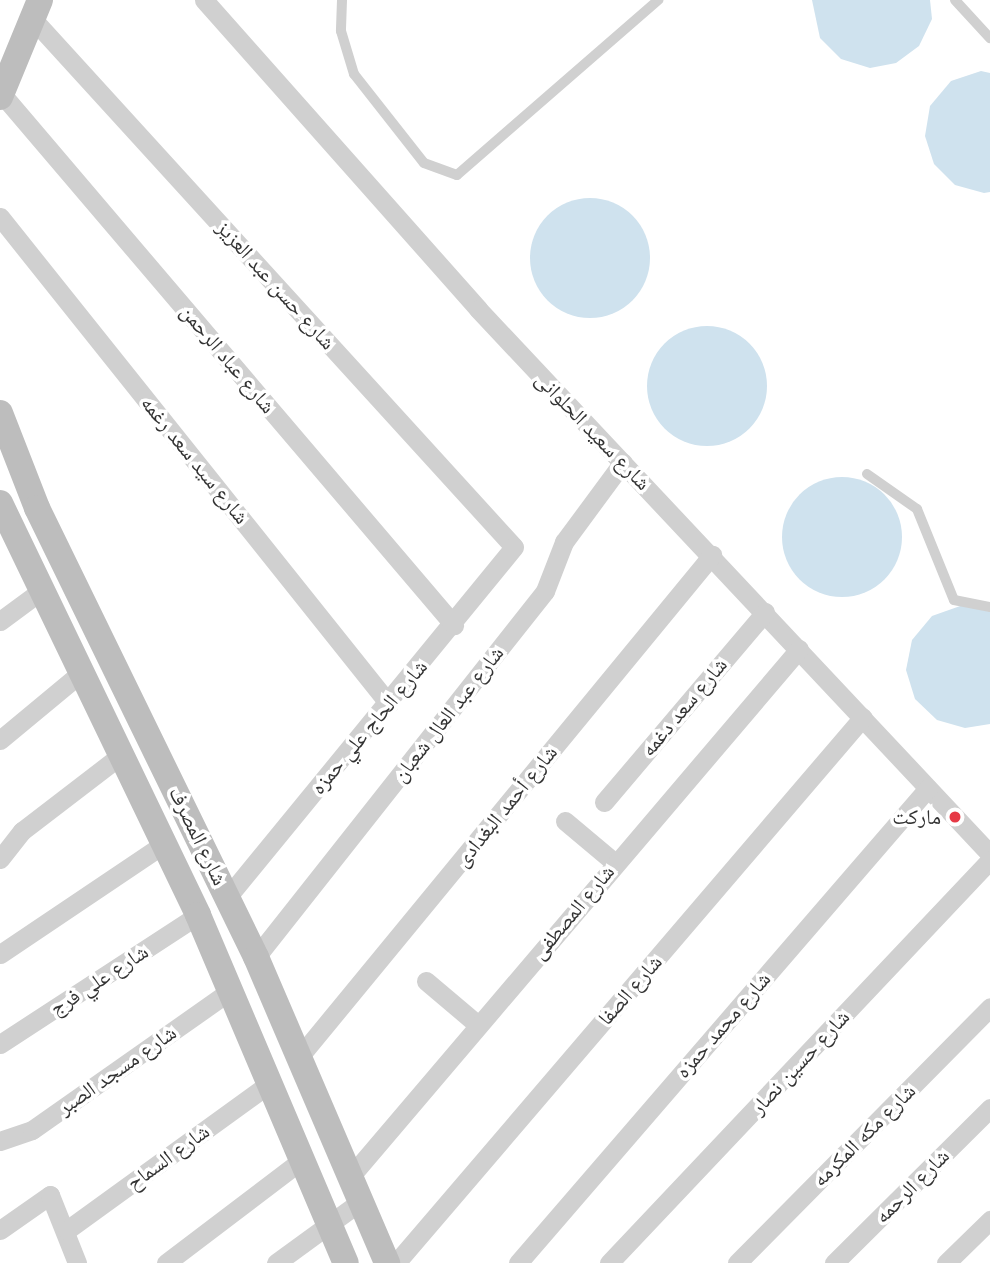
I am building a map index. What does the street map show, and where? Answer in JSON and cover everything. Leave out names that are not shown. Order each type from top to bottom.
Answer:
[{"type":"street","name":"شارع سعيد الحلوانى","points":[[204,0],[478,309],[712,555],[990,855]]},
{"type":"street","points":[[1,95],[35,8]]},
{"type":"street","name":"شارع حسن عبد العزيز","points":[[35,8],[511,541],[510,557]]},
{"type":"street","name":"شارع عباد الرحمن","points":[[1,95],[454,625]]},
{"type":"street","name":"شارع سيد سعد رغمه","points":[[0,217],[389,704]]},
{"type":"street","name":"شارع المصرف","points":[[0,413],[37,508],[256,957],[387,1263]]},
{"type":"street","name":"شارع عبد العال شعبان","points":[[256,957],[545,591],[564,542],[623,462]]},
{"type":"street","name":"شارع المصرف","points":[[2,514],[43,590],[198,915],[346,1263]]},
{"type":"street","name":"شارع أحمد البغدادى","points":[[300,1056],[712,555]]},
{"type":"street","name":"شارع الحاج علي حمزه","points":[[228,897],[510,557]]},
{"type":"street","points":[[0,621],[43,590]]},
{"type":"street","name":"شارع سعد دغمه","points":[[604,802],[765,612]]},
{"type":"street","name":"شارع المصطفى","points":[[350,1177],[799,649]]},
{"type":"street","points":[[0,740],[82,672]]},
{"type":"street","name":"شارع الصفا","points":[[397,1263],[863,717]]},
{"type":"street","points":[[0,859],[22,831],[121,755]]},
{"type":"street","name":"شارع محمد حمزه","points":[[518,1263],[928,788]]},
{"type":"street","points":[[565,821],[615,863]]},
{"type":"street","points":[[0,954],[164,844]]},
{"type":"street","name":"شارع حسين نصار","points":[[609,1263],[990,860]]},
{"type":"street","name":"شارع علي فرج","points":[[0,1044],[198,915]]},
{"type":"street","points":[[426,981],[478,1025]]},
{"type":"street","name":"شارع مسجد الصبر","points":[[0,1141],[32,1130],[230,991]]},
{"type":"street","name":"شارع مكه المكرمه","points":[[737,1263],[990,1007]]},
{"type":"street","name":"شارع السماح","points":[[66,1230],[270,1083]]},
{"type":"street","name":"شارع الرحمه","points":[[834,1263],[990,1108]]},
{"type":"street","points":[[166,1263],[303,1159]]},
{"type":"street","points":[[0,1230],[38,1198],[52,1198],[77,1263]]},
{"type":"street","points":[[276,1263],[361,1201]]},
{"type":"street","points":[[946,1263],[990,1220]]},
{"type":"lane","points":[[342,0],[341,31],[354,74],[424,163],[457,175],[658,0]]},
{"type":"lane","points":[[956,0],[990,38]]},
{"type":"lane","points":[[867,474],[917,509],[954,600],[990,607]]},
{"type":"water","points":[[812,0],[930,0],[932,19],[919,46],[896,63],[870,68],[841,59],[820,38]]},
{"type":"water","points":[[981,71],[990,73],[990,192],[984,193],[955,185],[934,164],[925,136],[930,106],[951,81]]},
{"type":"water","points":[[590,198],[613,202],[632,216],[646,235],[650,258],[646,281],[632,300],[613,314],[590,318],[567,314],[548,300],[534,281],[530,258],[534,235],[548,216],[567,202]]},
{"type":"water","points":[[707,326],[730,330],[750,343],[763,363],[767,386],[763,409],[750,429],[730,442],[707,446],[684,442],[664,429],[651,409],[647,386],[651,363],[664,343],[684,330]]},
{"type":"water","points":[[842,477],[865,481],[885,494],[898,514],[902,537],[898,560],[885,580],[865,593],[842,597],[819,593],[799,580],[786,560],[782,537],[786,514],[799,494],[819,481]]},
{"type":"water","points":[[963,605],[990,611],[990,724],[965,728],[937,720],[915,699],[906,670],[912,640],[932,616]]},
{"type":"place","name":"ماركت","points":[[955,817]]}]
